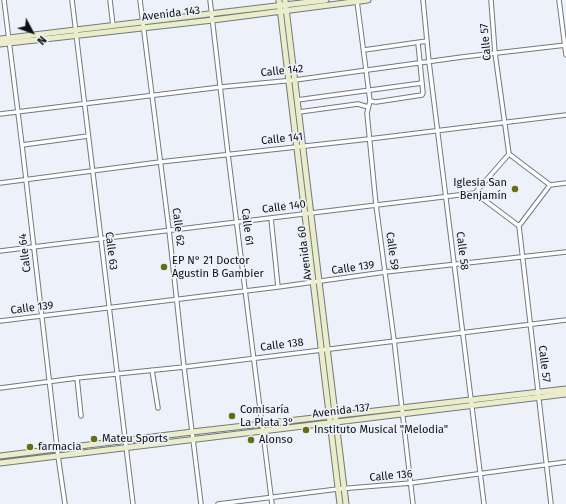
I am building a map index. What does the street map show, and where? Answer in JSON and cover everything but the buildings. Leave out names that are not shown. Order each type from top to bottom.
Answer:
[{"type":"main road","name":"Avenida 143","points":[[0,39],[9,40],[212,17],[303,1],[326,0]]},
{"type":"main road","name":"Avenida 143","points":[[283,5],[368,0]]},
{"type":"main road","name":"Avenida 60","points":[[283,5],[305,213],[327,349],[340,504]]},
{"type":"main road","name":"Avenida 143","points":[[76,33],[112,26],[143,25]]},
{"type":"main road","name":"Avenida 143","points":[[0,44],[9,40]]},
{"type":"main road","name":"Avenida 60","points":[[292,80],[299,112],[311,213],[321,350],[346,504]]},
{"type":"main road","name":"Avenida 137","points":[[0,456],[262,424],[333,419],[403,411],[539,394],[566,389]]},
{"type":"main road","name":"Avenida 137","points":[[539,394],[566,394]]},
{"type":"main road","name":"Avenida 137","points":[[0,463],[263,431],[333,419]]},
{"type":"street","name":"Calle 64","points":[[4,0],[57,449],[65,504]]},
{"type":"street","name":"Calle 63","points":[[72,0],[133,504]]},
{"type":"street","points":[[110,0],[112,26]]},
{"type":"street","name":"Calle 62","points":[[140,0],[151,95],[170,230],[184,367],[201,504]]},
{"type":"street","name":"Calle 61","points":[[210,0],[272,504]]},
{"type":"street","name":"Calle 58","points":[[423,0],[429,62],[484,504]]},
{"type":"street","name":"Calle 57","points":[[491,0],[495,53],[509,154]]},
{"type":"street","points":[[559,0],[566,55]]},
{"type":"street","name":"Calle 59","points":[[357,1],[370,101],[367,113],[376,205],[403,411],[413,504]]},
{"type":"street","points":[[364,50],[427,41]]},
{"type":"street","points":[[370,101],[376,102],[422,95],[418,43]]},
{"type":"street","name":"Calle 142","points":[[0,114],[151,95],[292,80],[565,45]]},
{"type":"street","points":[[297,100],[422,83]]},
{"type":"street","points":[[299,112],[358,104],[368,108]]},
{"type":"street","name":"Calle 141","points":[[0,183],[92,170],[566,115]]},
{"type":"street","points":[[22,145],[88,136]]},
{"type":"street","points":[[550,186],[509,154],[475,193],[519,226],[550,186],[566,183]]},
{"type":"street","name":"Calle 140","points":[[0,251],[475,193]]},
{"type":"street","points":[[271,218],[278,287]]},
{"type":"street","name":"Calle 57","points":[[519,226],[551,504]]},
{"type":"street","name":"Calle 139","points":[[0,321],[177,300],[385,272],[566,252]]},
{"type":"street","name":"Calle 138","points":[[0,388],[566,320]]},
{"type":"street","points":[[152,370],[158,408]]},
{"type":"street","points":[[77,378],[81,416]]},
{"type":"street","name":"Calle 136","points":[[218,504],[338,489],[411,483],[566,462]]},
{"type":"place","name":"Iglesia San Benjamín","points":[[515,189]]},
{"type":"place","name":"EP N° 21 Doctor Agustin B Gambier","points":[[164,267]]},
{"type":"place","name":"Comisaría La Plata 3°","points":[[232,416]]},
{"type":"place","name":"Instituto Musical \"Melodia\"","points":[[306,430]]},
{"type":"place","name":"Mateu Sports","points":[[94,439]]},
{"type":"place","name":"Alonso","points":[[251,440]]},
{"type":"place","name":"farmacia","points":[[30,447]]}]
